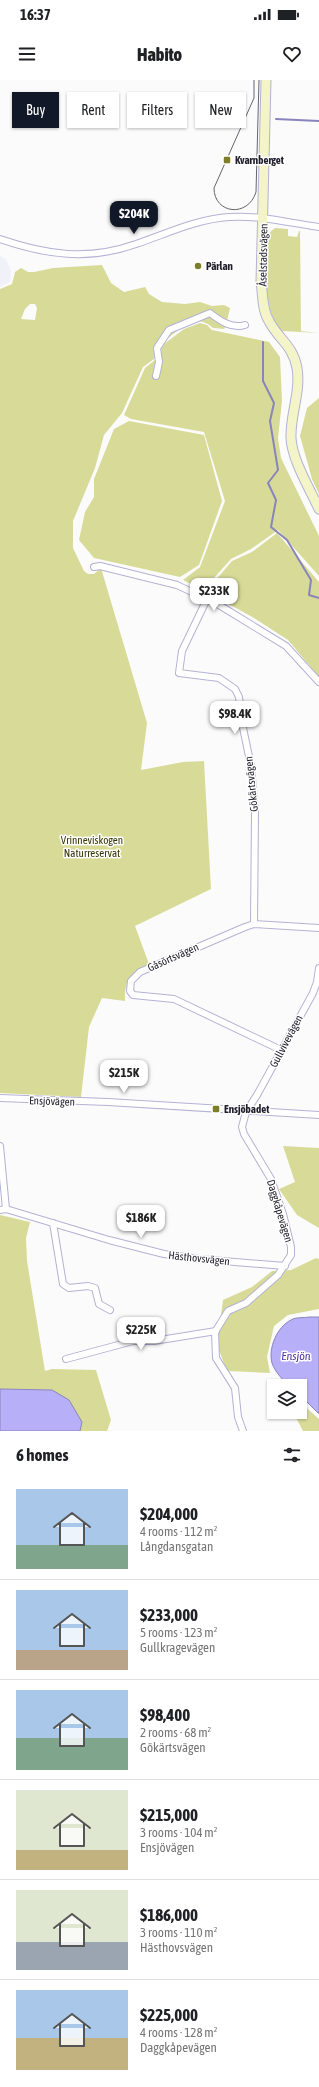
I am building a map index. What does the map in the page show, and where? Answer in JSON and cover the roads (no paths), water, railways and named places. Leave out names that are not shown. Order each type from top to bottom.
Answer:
[{"type":"street","name":"Åselstadsvägen","points":[[266,80],[264,217],[261,282],[264,306],[269,322],[286,342],[297,368],[298,382],[291,439],[293,452],[319,509]]},
{"type":"street","points":[[0,239],[48,253],[76,256],[113,251],[181,228],[214,219],[229,217],[264,217],[275,221],[319,227]]},
{"type":"street","points":[[156,376],[159,362],[157,348],[169,330],[210,313],[221,322],[238,327],[245,325]]},
{"type":"street","points":[[94,567],[100,566],[178,586],[207,599],[233,613],[286,646],[319,682]]},
{"type":"street","name":"Gökärtsvägen","points":[[207,599],[182,651],[179,672],[219,678],[235,689],[239,697],[250,766],[255,812],[254,924]]},
{"type":"street","name":"Gåsörtsvägen","points":[[282,1050],[174,999],[137,996],[130,992],[131,981],[140,972],[193,948],[254,924],[319,928]]},
{"type":"street","name":"Gullvivevägen","points":[[246,1112],[313,993],[317,982],[319,968]]},
{"type":"street","name":"Ensjövägen","points":[[0,1098],[108,1102],[246,1112],[319,1115]]},
{"type":"street","name":"Daggkåpevägen","points":[[243,1431],[238,1417],[235,1388],[216,1358],[214,1338],[216,1331],[228,1311],[246,1303],[265,1288],[285,1266],[291,1255],[289,1237],[283,1214],[267,1170],[244,1134],[242,1127],[246,1112]]},
{"type":"street","points":[[0,1146],[3,1209]]},
{"type":"street","name":"Hästhovsvägen","points":[[3,1209],[164,1254],[199,1260],[285,1266]]},
{"type":"street","points":[[53,1223],[63,1284],[69,1288],[88,1286],[95,1288],[99,1304],[110,1310]]},
{"type":"street","points":[[66,1359],[133,1341],[154,1341],[216,1331]]},
{"type":"water","name":"Ensjön","points":[[319,1317],[319,1414],[307,1402],[307,1379],[282,1379],[272,1363],[271,1351],[275,1338],[286,1323],[297,1318]]},
{"type":"water","points":[[0,1389],[52,1390],[69,1400],[82,1422],[80,1431],[0,1431]]},
{"type":"waterway","points":[[276,119],[319,121]]},
{"type":"waterway","points":[[263,342],[263,381],[274,403],[270,421],[278,470],[268,483],[276,500],[271,527],[287,540],[311,580],[309,595],[319,598]]},
{"type":"tram line","points":[[254,80],[254,98],[214,188],[215,197],[219,203],[225,208],[232,210],[246,206],[252,200],[256,192],[259,80]]},
{"type":"place","name":"Kvarnberget","points":[[227,160]]},
{"type":"place","name":"Pärlan","points":[[198,266]]},
{"type":"place","name":"Ensjöbadet","points":[[216,1109]]},
{"type":"park label","name":"Vrinneviskogen Naturreservat","points":[[92,846]]}]
